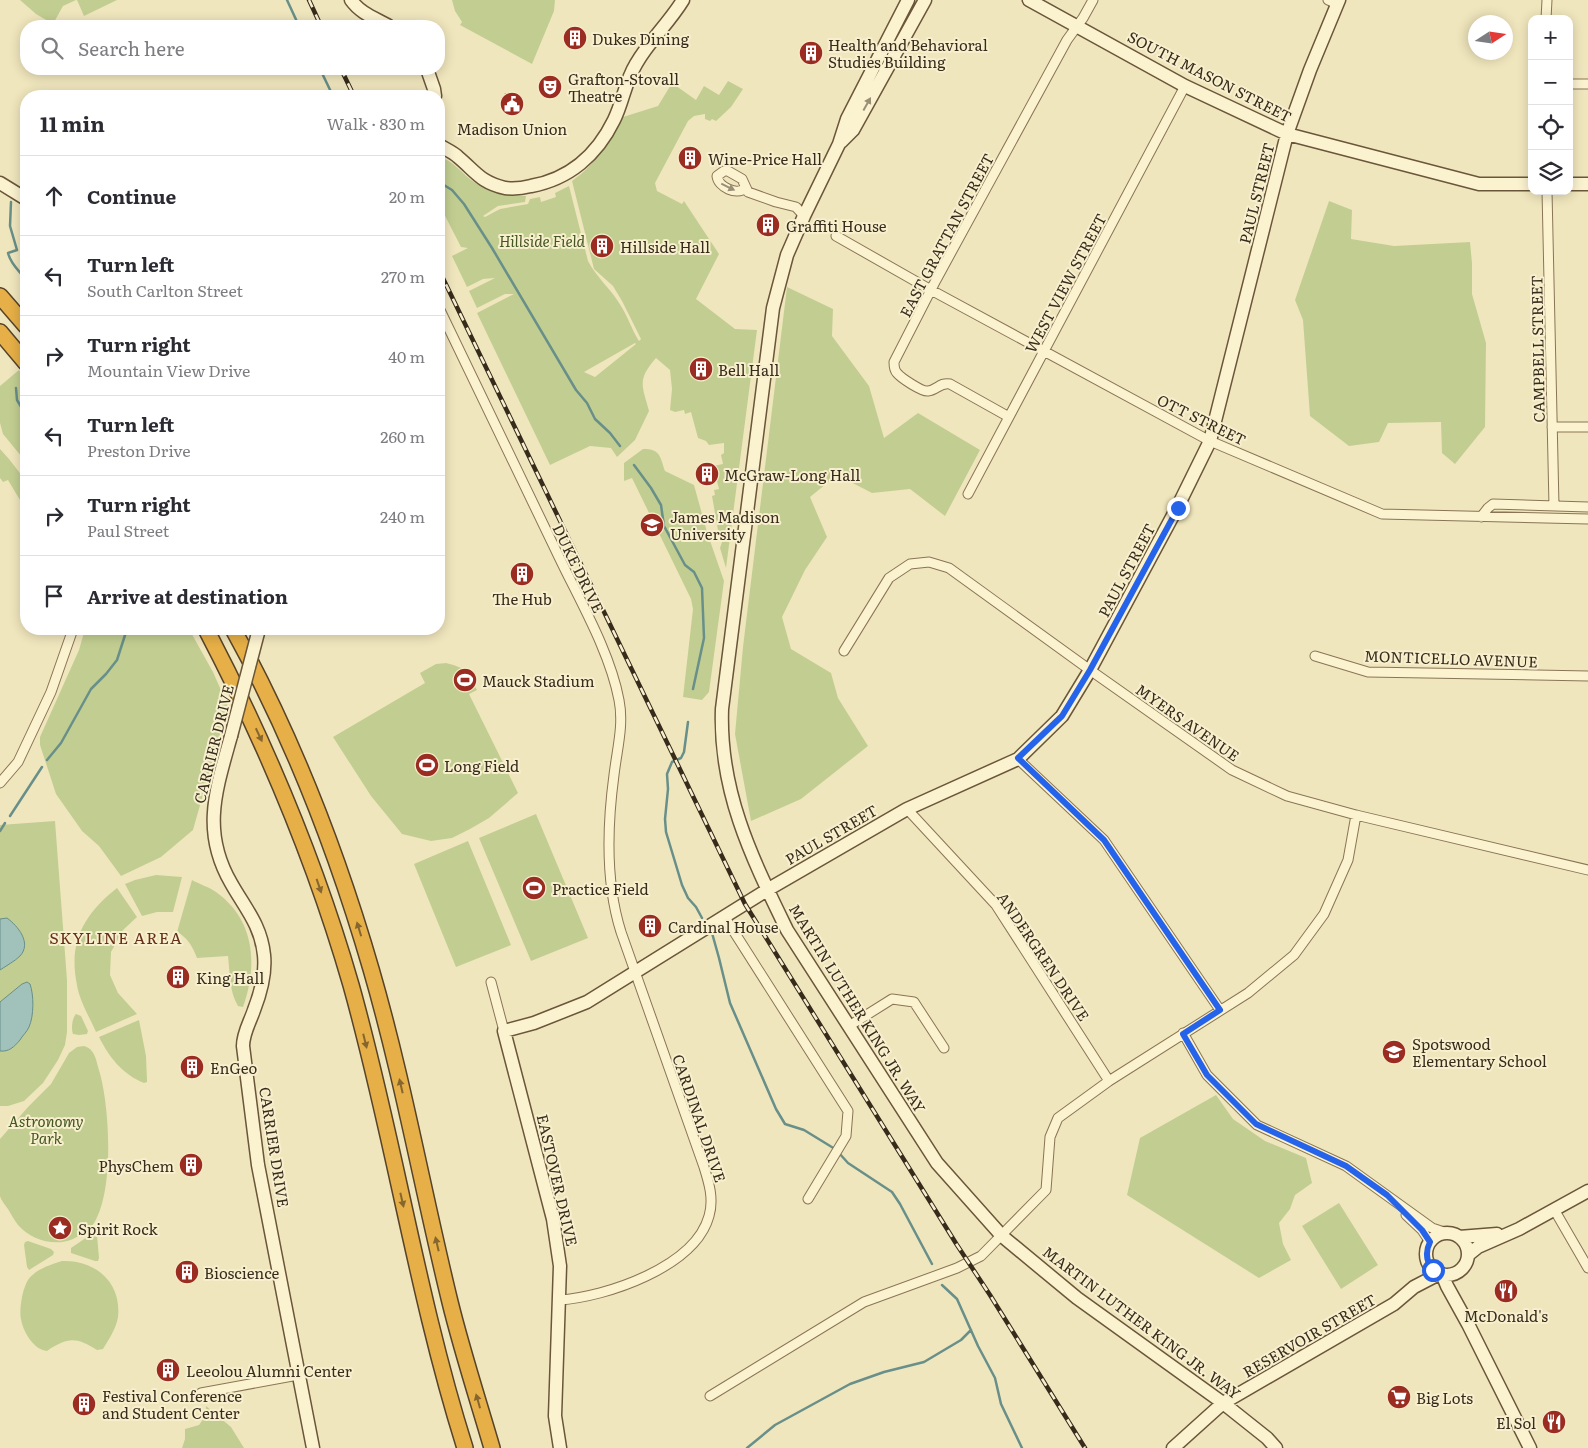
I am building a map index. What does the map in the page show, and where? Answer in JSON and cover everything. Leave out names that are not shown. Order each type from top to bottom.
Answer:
[{"type":"highway","points":[[0,296],[20,319]]},
{"type":"highway","points":[[0,332],[20,357]]},
{"type":"highway","points":[[209,635],[273,767],[305,847],[334,930],[351,986],[373,1073],[433,1336],[465,1448]]},
{"type":"highway","points":[[236,635],[257,672],[301,770],[323,824],[353,910],[371,968],[388,1034],[451,1304],[492,1448]]},
{"type":"street","points":[[352,0],[365,15],[376,20]]},
{"type":"street","points":[[445,148],[458,156],[478,177],[506,188],[521,188],[540,184],[559,178],[574,170],[586,160],[607,132],[615,119],[628,79],[646,46],[668,22],[683,0]]},
{"type":"street","name":"MARTIN LUTHER KING JR. WAY","points":[[908,0],[847,119],[839,144],[804,216],[787,255],[773,308],[722,709],[722,751],[732,799],[738,821],[786,930],[937,1163],[1002,1236],[1077,1298],[1223,1403],[1267,1438],[1276,1448]]},
{"type":"street","name":"MARTIN LUTHER KING JR. WAY","points":[[839,144],[853,130],[925,0]]},
{"type":"street","name":"SOUTH MASON STREET","points":[[1029,0],[1185,86],[1287,134],[1478,184],[1528,184]]},
{"type":"street","name":"EAST GRATTAN STREET","points":[[1009,417],[950,384],[943,384],[924,391],[896,372],[894,362],[1067,40],[1093,0]]},
{"type":"street","points":[[1546,0],[1546,15]]},
{"type":"street","name":"PAUL STREET","points":[[504,1031],[534,1023],[587,1002],[767,890],[907,809],[1018,758],[1062,716],[1090,670],[1178,508],[1210,441],[1287,134],[1334,1]]},
{"type":"street","points":[[429,75],[434,90]]},
{"type":"street","points":[[1573,84],[1588,84]]},
{"type":"street","name":"WEST VIEW STREET","points":[[968,494],[1185,86]]},
{"type":"street","points":[[0,183],[20,195]]},
{"type":"street","points":[[1573,184],[1588,184]]},
{"type":"street","points":[[745,188],[750,193],[796,207],[804,216]]},
{"type":"street","name":"CAMPBELL STREET","points":[[1547,195],[1554,506]]},
{"type":"street","name":"OTT STREET","points":[[836,236],[931,290],[1210,441],[1382,514],[1588,519]]},
{"type":"street","name":"DUKE DRIVE","points":[[445,320],[590,622],[614,680],[620,709],[621,726],[610,814],[610,856]]},
{"type":"street","points":[[1552,427],[1588,427]]},
{"type":"street","points":[[1481,517],[1493,504],[1588,507]]},
{"type":"street","name":"MYERS AVENUE","points":[[844,651],[889,578],[910,564],[929,562],[949,568],[1232,770],[1287,796],[1356,815],[1588,870]]},
{"type":"street","points":[[0,783],[18,762],[51,692],[72,635]]},
{"type":"street","name":"CARRIER DRIVE","points":[[257,635],[214,800],[213,821],[217,850],[226,875],[256,924],[263,951],[263,982],[257,1003],[245,1031],[243,1043],[256,1151],[313,1448]]},
{"type":"street","name":"MONTICELLO AVENUE","points":[[1315,656],[1368,672],[1588,676]]},
{"type":"street","points":[[1018,758],[1104,840],[1220,1010]]},
{"type":"street","name":"ANDERGREN DRIVE","points":[[907,809],[996,905],[1110,1080]]},
{"type":"street","points":[[710,1396],[864,1302],[968,1263],[981,1256],[1046,1190],[1050,1137],[1058,1118],[1110,1080],[1248,993],[1294,955],[1324,914],[1348,860],[1356,815]]},
{"type":"street","name":"CARDINAL DRIVE","points":[[559,1300],[604,1293],[654,1272],[680,1254],[697,1239],[704,1228],[710,1212],[711,1197],[708,1182],[615,910],[611,888],[610,856]]},
{"type":"street","points":[[724,916],[848,1111],[846,1136],[808,1199]]},
{"type":"street","name":"EASTOVER DRIVE","points":[[491,982],[553,1219],[560,1266],[555,1416],[560,1448]]},
{"type":"street","points":[[849,1026],[892,999],[914,1002],[944,1048]]},
{"type":"street","points":[[1183,1034],[1207,1075],[1256,1124],[1346,1166],[1432,1228],[1460,1237],[1489,1235],[1519,1229]]},
{"type":"street","points":[[1468,1255],[1478,1247],[1519,1229],[1588,1191]]},
{"type":"street","points":[[1387,1195],[1422,1230],[1430,1242]]},
{"type":"street","points":[[1555,1210],[1588,1268]]},
{"type":"street","points":[[1447,1233],[1434,1237],[1430,1242],[1426,1255],[1433,1270],[1441,1274],[1458,1272],[1467,1262],[1467,1248],[1460,1237]]},
{"type":"street","name":"RESERVOIR STREET","points":[[1414,1287],[1428,1262]]},
{"type":"street","points":[[1458,1272],[1454,1283],[1468,1324]]},
{"type":"street","points":[[1441,1274],[1530,1448]]},
{"type":"street","name":"RESERVOIR STREET","points":[[1173,1448],[1223,1403],[1394,1304],[1414,1287],[1441,1274]]},
{"type":"street","points":[[201,1394],[298,1375]]},
{"type":"green space","points":[[20,0],[76,0],[63,6],[55,20],[46,20]]},
{"type":"green space","points":[[77,0],[117,0],[84,16]]},
{"type":"green space","points":[[452,0],[555,0],[554,11],[532,64],[460,25],[462,22],[455,11]]},
{"type":"green space","name":"Hillside Field","points":[[728,81],[743,89],[731,107],[716,121],[705,119],[705,114],[694,116],[688,121],[655,183],[657,191],[682,204],[684,201],[719,254],[696,299],[735,329],[757,330],[726,568],[720,548],[724,536],[719,536],[712,496],[715,495],[714,490],[719,489],[713,466],[723,464],[721,455],[724,453],[724,443],[709,445],[706,441],[698,438],[691,412],[685,414],[684,410],[675,412],[670,410],[672,389],[670,370],[656,358],[646,372],[643,389],[649,411],[635,440],[617,457],[611,448],[590,446],[550,465],[477,313],[514,294],[505,294],[477,308],[469,291],[495,278],[483,279],[467,287],[452,256],[468,248],[461,247],[445,216],[445,159],[474,182],[486,188],[513,195],[526,196],[525,202],[498,206],[483,216],[485,217],[500,209],[528,204],[530,199],[540,197],[541,202],[556,197],[555,193],[569,186],[588,261],[617,300],[639,341],[641,339],[613,286],[594,269],[572,181],[595,160],[623,117],[658,106],[672,83],[696,100],[704,86],[719,95]],"holes":[[[635,343],[636,344],[595,377],[584,372]]]},
{"type":"green space","points":[[1329,201],[1352,210],[1351,239],[1394,246],[1470,242],[1472,294],[1486,343],[1485,427],[1455,464],[1442,453],[1441,422],[1388,423],[1379,442],[1349,446],[1310,416],[1303,320],[1295,300]]},
{"type":"green space","points":[[787,287],[833,309],[832,336],[869,386],[884,438],[918,413],[980,450],[945,516],[910,489],[872,493],[837,475],[810,497],[827,537],[805,570],[782,617],[791,649],[831,673],[838,698],[868,746],[801,799],[751,821],[735,734],[743,647]]},
{"type":"green space","points":[[19,370],[20,455],[3,434],[0,423],[0,386]]},
{"type":"green space","points":[[0,449],[20,473],[20,500],[8,480],[3,482],[0,478]]},
{"type":"green space","points":[[643,449],[657,452],[665,471],[694,485],[707,532],[724,581],[709,692],[702,700],[683,697],[693,609],[691,599],[632,478],[624,481],[624,463]]},
{"type":"green space","points":[[83,635],[192,635],[213,672],[228,706],[193,830],[161,857],[121,876],[99,846],[82,831],[56,794],[40,745],[40,737],[79,650]]},
{"type":"green space","name":"Long Field","points":[[446,663],[462,669],[471,679],[477,690],[469,694],[518,793],[489,818],[470,829],[452,838],[431,841],[402,834],[371,796],[333,737],[425,683],[420,673],[436,664]]},
{"type":"green space","name":"Practice Field","points":[[536,814],[588,938],[531,961],[479,838]]},
{"type":"green space","points":[[55,821],[67,980],[67,1032],[65,1045],[43,1083],[24,1101],[8,1106],[0,1106],[0,825]]},
{"type":"green space","points":[[468,841],[511,945],[456,967],[414,864]]},
{"type":"green space","points":[[156,875],[182,877],[173,912],[157,912],[142,916],[125,884]]},
{"type":"green space","points":[[192,880],[213,890],[229,903],[239,916],[246,930],[250,944],[251,975],[243,1007],[238,1006],[233,994],[228,956],[197,958],[189,943],[177,932]]},
{"type":"green space","points":[[117,888],[137,917],[123,930],[111,952],[110,975],[118,993],[137,1014],[96,1032],[78,991],[75,955],[81,930],[87,919],[105,898]]},
{"type":"green space","points":[[76,1014],[81,1016],[88,1031],[87,1034],[73,1034],[72,1024]]},
{"type":"green space","points":[[139,1020],[146,1056],[147,1082],[144,1083],[129,1075],[117,1064],[99,1037]]},
{"type":"green space","name":"Astronomy Park","points":[[84,1046],[93,1052],[96,1059],[106,1105],[108,1150],[104,1194],[99,1212],[88,1230],[78,1237],[66,1241],[44,1241],[23,1230],[1,1199],[0,1139],[51,1084],[69,1053],[77,1047]]},
{"type":"green space","points":[[1216,1095],[1233,1119],[1265,1141],[1306,1158],[1312,1183],[1295,1195],[1290,1209],[1279,1223],[1283,1244],[1291,1260],[1259,1278],[1127,1195],[1140,1138]]},
{"type":"green space","points":[[1339,1203],[1378,1265],[1341,1289],[1302,1226]]},
{"type":"green space","points":[[93,1233],[97,1235],[98,1261],[71,1253],[71,1248]]},
{"type":"green space","points":[[28,1241],[51,1249],[54,1252],[53,1255],[29,1270],[24,1245]]},
{"type":"green space","points":[[62,1261],[74,1261],[95,1269],[104,1275],[115,1293],[118,1304],[118,1317],[112,1334],[103,1349],[97,1350],[72,1340],[61,1343],[47,1351],[42,1350],[30,1340],[24,1329],[20,1316],[23,1292],[28,1279],[41,1269]]},
{"type":"green space","points":[[206,1406],[231,1427],[244,1448],[182,1448],[185,1439],[185,1429],[199,1425],[206,1415]]},
{"type":"water","points":[[7,918],[19,930],[25,946],[20,956],[0,970],[0,919]]},
{"type":"water","points":[[27,982],[30,984],[33,1000],[33,1011],[29,1027],[13,1047],[6,1051],[0,1051],[0,1002]]},
{"type":"waterway","points":[[287,0],[296,20]]},
{"type":"waterway","points":[[323,75],[330,90]]},
{"type":"waterway","points":[[445,186],[452,190],[464,204],[595,419],[620,446]]},
{"type":"waterway","points":[[11,202],[10,226],[17,250],[8,253],[20,273]]},
{"type":"waterway","points":[[16,388],[17,400],[20,405]]},
{"type":"waterway","points":[[634,465],[661,505],[664,526],[685,565],[694,572],[702,588],[704,638],[693,689]]},
{"type":"waterway","points":[[47,760],[61,743],[91,689],[117,660],[125,635]]},
{"type":"waterway","points":[[688,722],[684,752],[681,758],[672,762],[667,774],[668,789],[665,819],[666,832],[682,885],[688,898],[702,918]]},
{"type":"waterway","points":[[10,816],[42,767]]},
{"type":"waterway","points":[[0,831],[5,823]]},
{"type":"waterway","points":[[712,933],[730,1003],[776,1109],[785,1124],[804,1130],[835,1149]]},
{"type":"waterway","points":[[839,1153],[848,1163],[892,1192],[932,1264]]},
{"type":"waterway","points":[[942,1285],[957,1299],[995,1378],[1001,1404],[1022,1448]]},
{"type":"waterway","points":[[747,1448],[775,1425],[850,1384],[884,1372],[924,1362],[961,1340],[971,1330]]},
{"type":"railway","points":[[309,0],[318,20]]},
{"type":"railway","points":[[344,75],[351,90]]},
{"type":"railway","points":[[445,282],[745,904],[1085,1448]]},
{"type":"place","name":"Dukes Dining","points":[[575,38]]},
{"type":"place","name":"Health and Behavioral Studies Building","points":[[811,53]]},
{"type":"place","name":"Grafton-Stovall Theatre","points":[[550,87]]},
{"type":"place","name":"Madison Union","points":[[512,104]]},
{"type":"place","name":"Wine-Price Hall","points":[[690,158]]},
{"type":"place","name":"Graffiti House","points":[[768,225]]},
{"type":"place","name":"Hillside Hall","points":[[602,246]]},
{"type":"place","name":"Bell Hall","points":[[701,369]]},
{"type":"place","name":"McGraw-Long Hall","points":[[707,474]]},
{"type":"place","name":"James Madison University","points":[[652,525]]},
{"type":"place","name":"The Hub","points":[[522,574]]},
{"type":"place","name":"Mauck Stadium","points":[[465,680]]},
{"type":"place","name":"Long Field","points":[[427,765]]},
{"type":"place","name":"Practice Field","points":[[534,888]]},
{"type":"place","name":"Cardinal House","points":[[650,926]]},
{"type":"place","name":"King Hall","points":[[178,977]]},
{"type":"place","name":"Spotswood Elementary School","points":[[1394,1052]]},
{"type":"place","name":"EnGeo","points":[[192,1067]]},
{"type":"place","name":"PhysChem","points":[[191,1165]]},
{"type":"place","name":"Spirit Rock","points":[[60,1228]]},
{"type":"place","name":"Bioscience","points":[[187,1272]]},
{"type":"place","name":"McDonald's","points":[[1506,1291]]},
{"type":"place","name":"Leeolou Alumni Center","points":[[168,1370]]},
{"type":"place","name":"Big Lots","points":[[1399,1397]]},
{"type":"place","name":"Festival Conference and Student Center","points":[[84,1404]]},
{"type":"place","name":"El Sol","points":[[1554,1422]]},
{"type":"district","name":"SKYLINE AREA","points":[[116,937]]},
{"type":"route","points":[[1178,508],[1090,670],[1062,716],[1018,758],[1104,840],[1220,1010],[1183,1034],[1207,1075],[1256,1124],[1346,1166],[1387,1195],[1422,1230],[1430,1242],[1426,1255],[1433,1270]]}]
